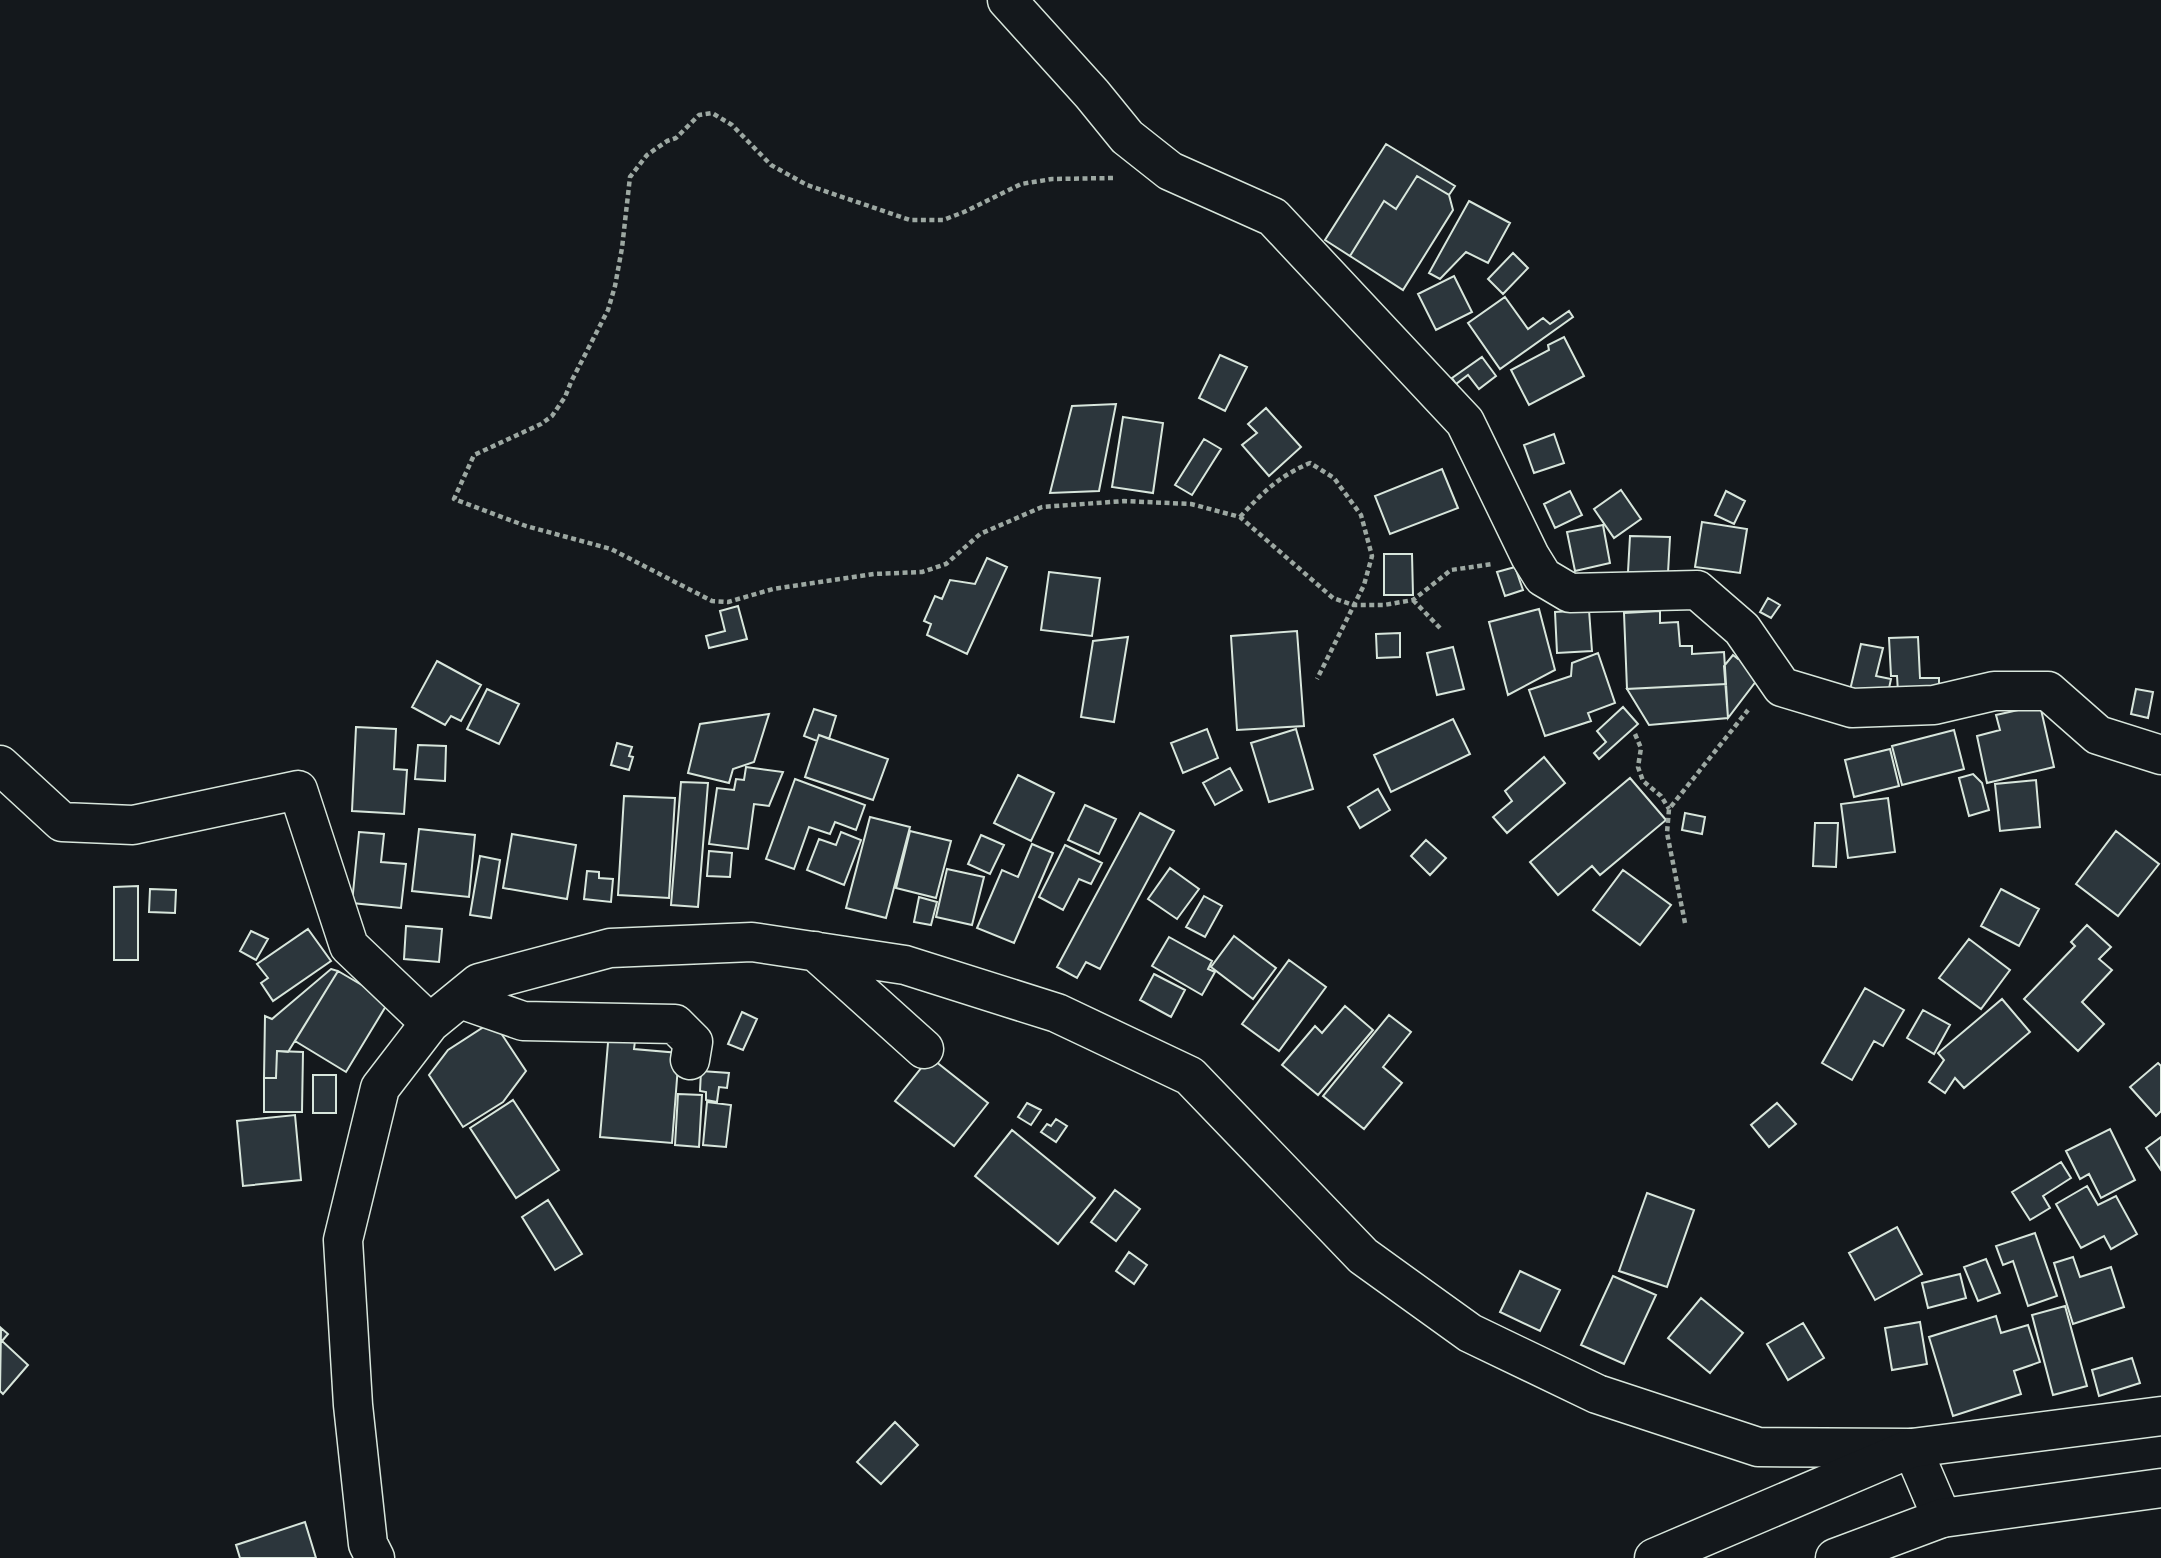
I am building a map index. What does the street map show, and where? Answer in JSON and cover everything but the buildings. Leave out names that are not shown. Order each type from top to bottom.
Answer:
[{"type":"street","points":[[1007,0],[1127,137],[1170,172],[1273,217],[1465,422],[1543,578],[1570,593],[1697,590],[1742,629],[1782,687],[1852,708],[1934,705],[1994,691],[2048,691],[2098,734],[2161,755]]},
{"type":"street","points":[[0,765],[62,822],[132,825],[298,790],[349,946],[430,1023]]},
{"type":"street","points":[[375,1558],[368,1544],[353,1405],[343,1240],[380,1088],[430,1023],[479,983],[610,948],[752,942],[815,951],[905,965],[1056,1013],[1190,1076],[1363,1256],[1470,1333],[1597,1394],[1758,1447],[1912,1448],[2161,1416]]},
{"type":"street","points":[[815,951],[924,1049]]},
{"type":"street","points":[[460,999],[523,1021],[675,1024],[693,1042],[691,1060]]},
{"type":"street","points":[[1912,1448],[1942,1518]]},
{"type":"street","points":[[1654,1558],[1912,1448]]},
{"type":"street","points":[[1835,1558],[1942,1518],[2161,1488]]},
{"type":"path","points":[[1170,172],[1091,179],[1052,179],[1021,184],[943,220],[910,220],[807,185],[771,165],[732,125],[712,113],[699,115],[676,138],[647,155],[630,177],[622,248],[608,310],[565,397],[552,416],[541,424],[474,455],[454,499],[526,526],[611,549],[712,601],[728,602],[773,589],[874,574],[922,572],[946,564],[980,534],[1042,507],[1124,500],[1191,504],[1240,517],[1333,598],[1353,605],[1384,605],[1413,600],[1451,570],[1530,556]]},
{"type":"path","points":[[1240,517],[1266,489],[1290,472],[1310,463],[1334,478],[1361,515],[1372,556],[1364,585],[1317,679]]},
{"type":"path","points":[[1413,600],[1440,628]]},
{"type":"path","points":[[1685,923],[1667,834],[1669,809],[1775,677]]},
{"type":"path","points":[[1635,734],[1641,748],[1638,767],[1643,781],[1661,796],[1669,809]]}]
